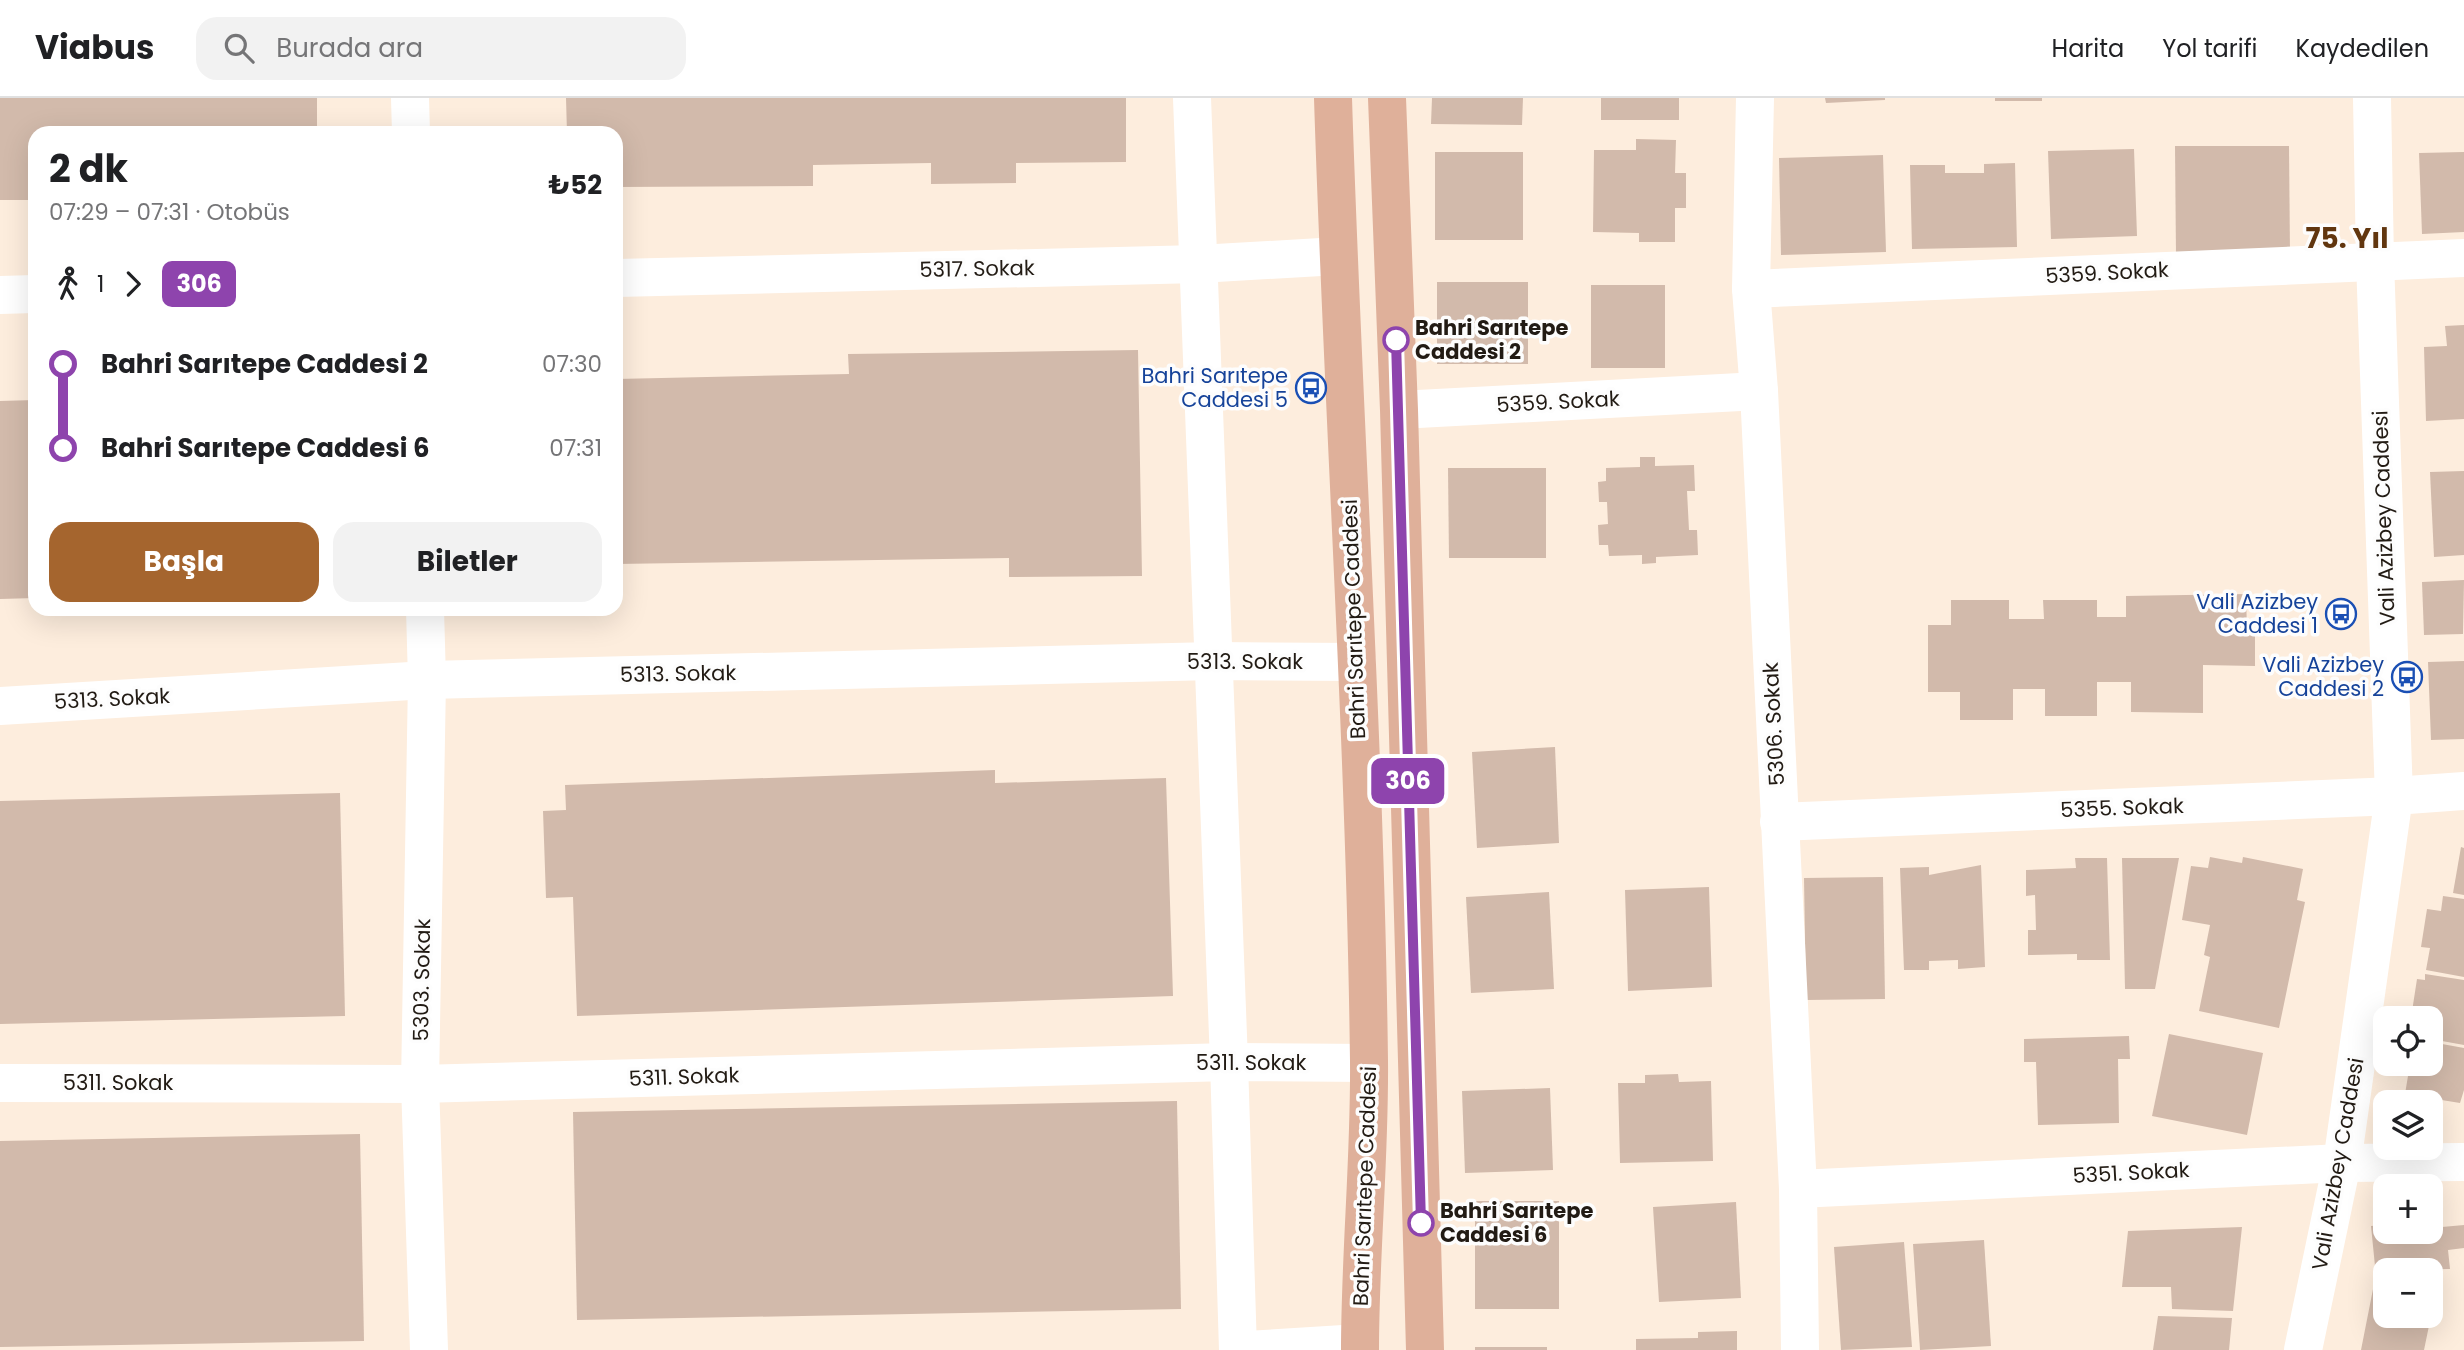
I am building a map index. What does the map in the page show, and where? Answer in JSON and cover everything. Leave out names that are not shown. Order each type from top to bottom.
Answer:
[{"type":"main road","name":"Bahri Sarıtepe Caddesi","points":[[1333,98],[1357,662],[1369,1063],[1360,1346]]},
{"type":"main road","points":[[1387,98],[1399,410],[1425,1350]]},
{"type":"street","points":[[410,98],[411,126]]},
{"type":"street","points":[[1192,98],[1238,1350]]},
{"type":"street","name":"5306. Sokak","points":[[1755,98],[1751,289],[1759,391],[1798,1189],[1800,1350]]},
{"type":"street","name":"Vali Azizbey Caddesi","points":[[2303,1350],[2343,1163],[2394,796],[2375,261],[2372,98]]},
{"type":"street","name":"5317. Sokak","points":[[623,278],[1199,264],[1338,256]]},
{"type":"street","name":"5359. Sokak","points":[[1751,289],[2464,258]]},
{"type":"street","points":[[0,295],[28,294]]},
{"type":"street","name":"5359. Sokak","points":[[1399,410],[1759,391]]},
{"type":"street","name":"5303. Sokak","points":[[425,616],[427,680],[420,1084],[429,1350]]},
{"type":"street","name":"5313. Sokak","points":[[0,706],[427,680],[1214,661],[1357,662]]},
{"type":"street","name":"5355. Sokak","points":[[1779,822],[2464,791]]},
{"type":"street","name":"5311. Sokak","points":[[0,1083],[420,1084],[1229,1062],[1369,1063]]},
{"type":"street","name":"5351. Sokak","points":[[1798,1189],[2343,1163],[2464,1161]]},
{"type":"street","points":[[1247,1350],[1360,1346]]},
{"type":"building","points":[[0,98],[317,98],[317,126],[28,126],[28,200],[0,200]]},
{"type":"building","points":[[566,98],[1126,98],[1126,162],[1016,163],[1016,183],[931,184],[931,163],[813,165],[813,186],[623,187],[623,126],[567,126]]},
{"type":"building","points":[[1432,98],[1523,98],[1522,125],[1431,124]]},
{"type":"building","points":[[1601,98],[1679,98],[1679,120],[1601,120]]},
{"type":"building","points":[[1825,98],[1885,98],[1885,100],[1826,103]]},
{"type":"building","points":[[1995,98],[2042,98],[2042,101],[1995,101]]},
{"type":"building","points":[[1636,139],[1676,140],[1675,173],[1686,173],[1686,208],[1675,208],[1675,242],[1639,242],[1639,233],[1593,232],[1594,150],[1636,150]]},
{"type":"building","points":[[2175,146],[2289,146],[2290,255],[2176,256]]},
{"type":"building","points":[[2134,149],[2137,236],[2051,239],[2048,151]]},
{"type":"building","points":[[1435,152],[1523,152],[1523,240],[1435,240]]},
{"type":"building","points":[[2464,152],[2464,232],[2422,234],[2419,153]]},
{"type":"building","points":[[1883,155],[1886,252],[1781,255],[1779,158]]},
{"type":"building","points":[[2015,163],[2017,247],[1912,249],[1910,165],[1945,165],[1945,173],[1984,173],[1984,164]]},
{"type":"building","points":[[1437,282],[1528,282],[1528,364],[1437,364]]},
{"type":"building","points":[[1591,285],[1665,285],[1665,368],[1591,368]]},
{"type":"building","points":[[2464,325],[2464,419],[2426,421],[2424,347],[2447,346],[2445,326]]},
{"type":"building","points":[[1138,350],[1142,576],[1009,577],[1009,558],[623,564],[623,379],[849,374],[848,354]]},
{"type":"building","points":[[28,400],[28,598],[0,599],[0,401]]},
{"type":"building","points":[[1640,457],[1655,457],[1655,466],[1694,465],[1695,491],[1687,491],[1689,530],[1697,530],[1698,555],[1656,557],[1656,563],[1642,564],[1642,555],[1609,556],[1608,545],[1599,545],[1598,525],[1608,524],[1607,502],[1599,502],[1598,482],[1606,481],[1606,468],[1640,467]]},
{"type":"building","points":[[1448,468],[1546,468],[1546,558],[1449,558]]},
{"type":"building","points":[[2464,471],[2464,555],[2434,557],[2430,472]]},
{"type":"building","points":[[2464,580],[2463,634],[2424,635],[2422,582]]},
{"type":"building","points":[[2246,594],[2247,631],[2255,631],[2255,666],[2203,665],[2203,713],[2131,712],[2131,682],[2097,682],[2097,716],[2045,716],[2045,689],[2013,689],[2013,720],[1960,720],[1960,692],[1928,692],[1928,625],[1951,625],[1951,600],[2009,600],[2009,619],[2044,619],[2043,600],[2097,600],[2097,617],[2126,617],[2126,596]]},
{"type":"building","points":[[2464,661],[2464,739],[2431,740],[2428,662]]},
{"type":"building","points":[[1555,747],[1559,843],[1477,848],[1472,752]]},
{"type":"building","points":[[995,770],[995,783],[1166,778],[1173,996],[577,1016],[573,897],[546,898],[543,811],[566,810],[565,785]]},
{"type":"building","points":[[340,793],[345,1016],[0,1024],[0,801]]},
{"type":"building","points":[[2461,847],[2464,848],[2464,895],[2453,893]]},
{"type":"building","points":[[2210,857],[2242,863],[2243,857],[2303,869],[2297,900],[2305,902],[2279,1028],[2199,1011],[2210,957],[2204,955],[2210,925],[2182,920],[2191,866],[2208,868]]},
{"type":"building","points":[[2075,858],[2107,858],[2110,960],[2077,960],[2077,954],[2028,955],[2028,930],[2036,930],[2035,895],[2026,896],[2026,870],[2076,868]]},
{"type":"building","points":[[2122,858],[2179,858],[2155,989],[2125,989]]},
{"type":"building","points":[[1981,865],[1985,967],[1958,969],[1958,960],[1929,961],[1929,970],[1904,970],[1900,868],[1929,867],[1929,875]]},
{"type":"building","points":[[1883,877],[1885,999],[1806,1000],[1804,878]]},
{"type":"building","points":[[1709,887],[1712,987],[1628,991],[1625,890]]},
{"type":"building","points":[[1549,892],[1554,989],[1471,993],[1466,897]]},
{"type":"building","points":[[2443,896],[2464,899],[2464,977],[2426,970],[2430,948],[2421,947],[2427,909],[2441,911]]},
{"type":"building","points":[[2425,974],[2464,980],[2464,1045],[2443,1041],[2443,1006],[2413,1006],[2417,979],[2425,980]]},
{"type":"building","points":[[2169,1034],[2263,1053],[2247,1135],[2152,1116]]},
{"type":"building","points":[[2129,1036],[2130,1059],[2118,1059],[2119,1123],[2038,1125],[2036,1062],[2024,1062],[2024,1039]]},
{"type":"building","points":[[2443,1044],[2464,1048],[2464,1090],[2460,1103],[2443,1100],[2443,1090],[2406,1090],[2408,1076],[2443,1076]]},
{"type":"building","points":[[1678,1074],[1679,1082],[1711,1081],[1713,1161],[1620,1163],[1618,1083],[1645,1083],[1645,1075]]},
{"type":"building","points":[[1550,1088],[1553,1170],[1465,1173],[1462,1091]]},
{"type":"building","points":[[1177,1101],[1181,1309],[577,1320],[573,1112]]},
{"type":"building","points":[[360,1134],[364,1341],[0,1347],[0,1141]]},
{"type":"building","points":[[1475,1201],[1559,1201],[1559,1309],[1475,1309]]},
{"type":"building","points":[[1736,1202],[1741,1298],[1659,1302],[1653,1207]]},
{"type":"building","points":[[2464,1225],[2464,1248],[2448,1250],[2450,1269],[2443,1269],[2443,1258],[2374,1258],[2371,1226],[2373,1244],[2443,1244],[2443,1227]]},
{"type":"building","points":[[2242,1227],[2233,1311],[2172,1309],[2171,1287],[2122,1287],[2128,1231]]},
{"type":"building","points":[[1984,1240],[1991,1346],[1920,1350],[1913,1244]]},
{"type":"building","points":[[1904,1242],[1912,1347],[1841,1350],[1834,1247]]},
{"type":"building","points":[[2373,1289],[2373,1328],[2429,1328],[2424,1350],[2361,1350]]},
{"type":"building","points":[[2158,1316],[2232,1318],[2229,1350],[2153,1350]]},
{"type":"building","points":[[1737,1331],[1737,1350],[1636,1350],[1636,1339],[1698,1338],[1698,1332]]},
{"type":"building","points":[[1475,1347],[1547,1347],[1547,1350],[1475,1350]]},
{"type":"bus line","name":"306","points":[[1396,340],[1421,1223]]},
{"type":"place","name":"Bahri Sarıtepe Caddesi 2","points":[[1396,340]]},
{"type":"place","name":"Bahri Sarıtepe Caddesi 5","points":[[1311,388]]},
{"type":"place","name":"Vali Azizbey Caddesi 1","points":[[2341,614]]},
{"type":"place","name":"Vali Azizbey Caddesi 2","points":[[2407,677]]},
{"type":"place","name":"Bahri Sarıtepe Caddesi 6","points":[[1421,1223]]},
{"type":"district","name":"75. Yıl","points":[[2347,238]]}]
